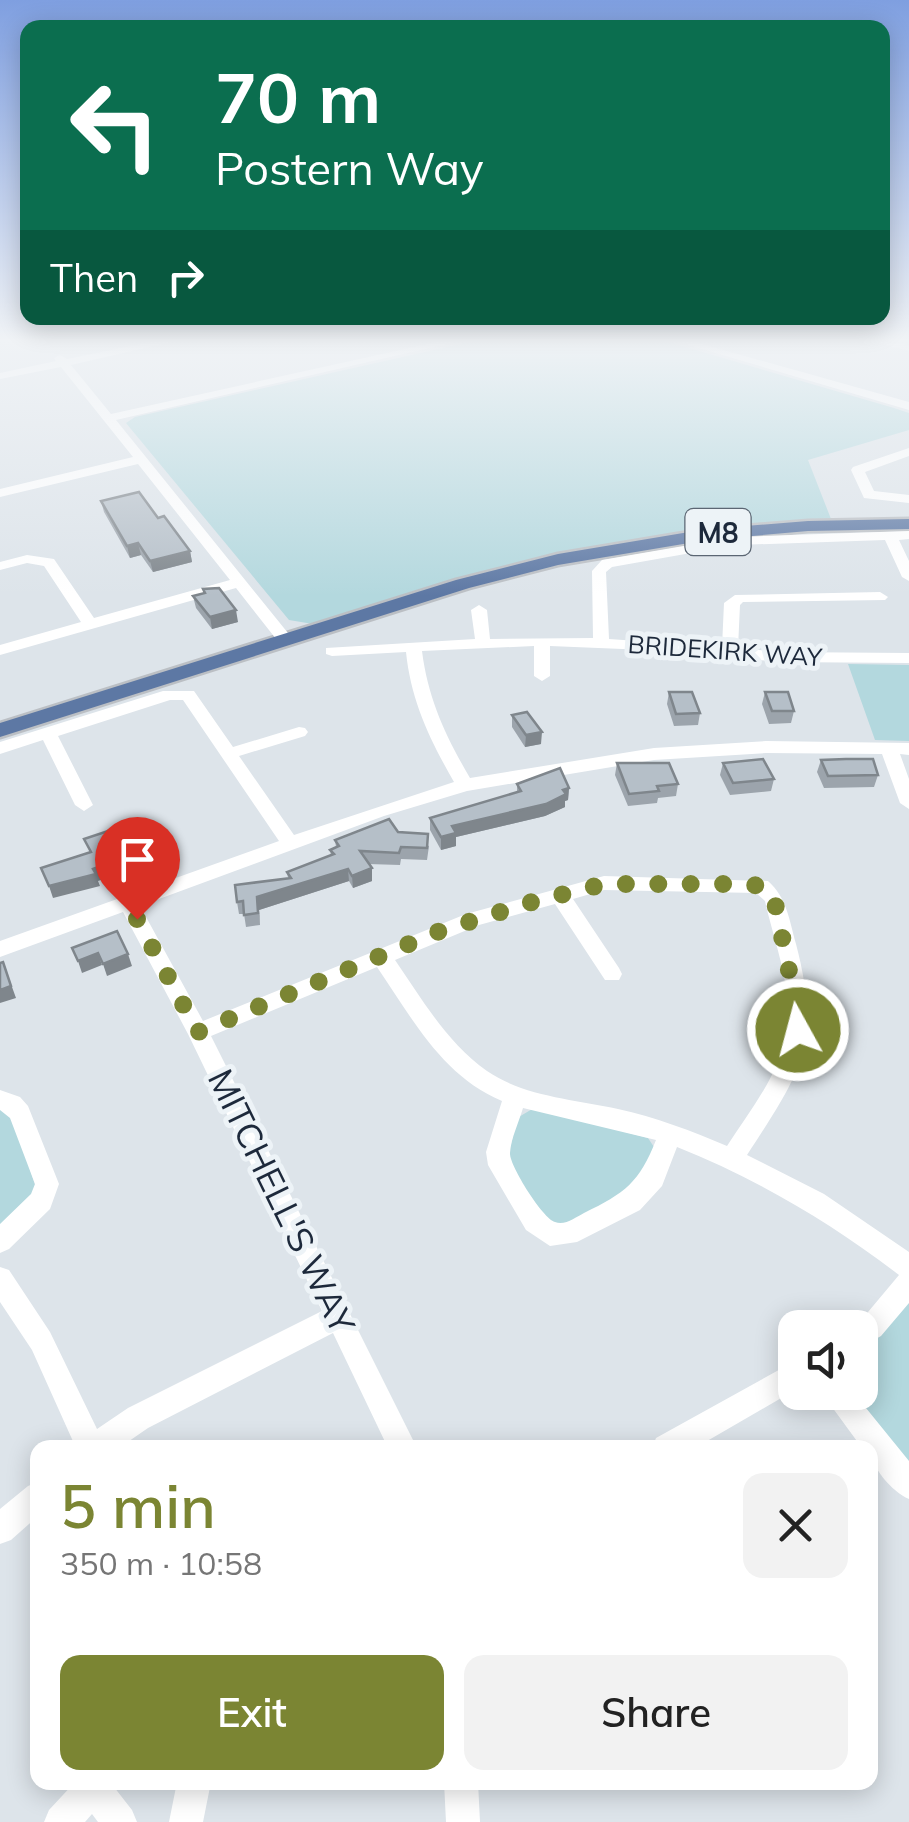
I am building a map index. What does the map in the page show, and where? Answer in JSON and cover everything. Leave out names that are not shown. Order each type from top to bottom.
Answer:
[{"type":"main road","name":"M8","points":[[0,730],[219,668],[286,641],[421,599],[453,595],[530,569],[624,546],[730,530],[909,524]]},
{"type":"street","points":[[115,426],[286,641]]},
{"type":"street","points":[[909,456],[858,470],[867,493],[909,499]]},
{"type":"street","points":[[2,490],[142,460]]},
{"type":"street","points":[[890,534],[909,577]]},
{"type":"street","points":[[600,642],[599,571],[606,563],[736,540],[909,535]]},
{"type":"street","points":[[0,566],[28,558],[49,562],[91,625]]},
{"type":"street","points":[[0,650],[239,582]]},
{"type":"street","points":[[730,652],[732,603],[740,598],[880,597]]},
{"type":"street","points":[[479,610],[483,643]]},
{"type":"street","points":[[542,641],[542,676]]},
{"type":"street","name":"BRIDEKIRK WAY","points":[[332,651],[542,641],[778,657],[909,658]]},
{"type":"street","points":[[414,646],[417,685],[426,716],[465,785]]},
{"type":"street","points":[[0,748],[184,694],[194,698],[290,843]]},
{"type":"street","points":[[230,754],[299,732]]},
{"type":"street","points":[[48,733],[84,805]]},
{"type":"street","points":[[0,949],[290,843],[465,785],[654,754],[766,747],[899,749],[909,803]]},
{"type":"street","points":[[198,1032],[473,919],[560,895],[622,883],[752,884],[770,891],[788,964],[798,1030],[788,1064],[731,1160]]},
{"type":"street","points":[[560,895],[612,974]]},
{"type":"street","name":"MITCHELL'S WAY","points":[[128,902],[198,1032],[400,1440]]},
{"type":"street","points":[[382,956],[465,1067],[487,1083],[515,1095],[670,1135],[731,1160],[840,1214],[909,1267]]},
{"type":"street","points":[[515,1095],[498,1152],[500,1165],[535,1222],[550,1234],[568,1234],[630,1202],[653,1178],[670,1135]]},
{"type":"street","points":[[0,1100],[12,1104],[20,1113],[47,1184],[41,1201],[0,1240]]},
{"type":"street","points":[[0,1279],[41,1341],[88,1440]]},
{"type":"street","points":[[878,1320],[909,1283]]},
{"type":"street","points":[[104,1440],[138,1418],[339,1316]]},
{"type":"street","points":[[680,1440],[778,1385]]},
{"type":"street","points":[[849,1410],[874,1440]]},
{"type":"street","points":[[878,1445],[909,1484]]},
{"type":"street","points":[[0,1529],[30,1503]]},
{"type":"street","points":[[61,1822],[92,1790]]},
{"type":"street","points":[[99,1790],[120,1822]]},
{"type":"street","points":[[186,1822],[192,1790]]},
{"type":"street","points":[[461,1790],[463,1822]]},
{"type":"shaded area","points":[[129,426],[909,426],[909,430],[808,460],[831,519],[706,528],[603,545],[319,625],[289,620]]},
{"type":"shaded area","points":[[848,664],[909,665],[909,741],[875,740]]},
{"type":"shaded area","points":[[0,1108],[11,1111],[37,1191],[0,1228]]},
{"type":"shaded area","points":[[534,1108],[648,1138],[654,1147],[637,1185],[573,1223],[549,1223],[507,1162],[517,1118]]},
{"type":"shaded area","points":[[909,1300],[909,1469],[862,1410],[878,1410],[878,1330]]},
{"type":"building","points":[[139,492],[158,518],[164,516],[190,551],[150,561],[138,543],[127,546],[101,501]]},
{"type":"building","points":[[219,588],[236,610],[210,617],[193,596],[205,593],[203,589]]},
{"type":"building","points":[[669,692],[692,692],[700,713],[676,714]]},
{"type":"building","points":[[765,692],[788,692],[794,711],[772,711]]},
{"type":"building","points":[[527,712],[542,732],[526,735],[512,715]]},
{"type":"building","points":[[763,759],[774,779],[733,783],[723,763]]},
{"type":"building","points":[[873,759],[878,775],[828,776],[821,760]]},
{"type":"building","points":[[617,763],[669,763],[678,784],[657,786],[659,791],[629,794]]},
{"type":"building","points":[[560,768],[569,788],[563,790],[566,794],[546,804],[452,826],[456,833],[441,837],[430,818],[521,791],[517,784]]},
{"type":"building","points":[[389,819],[398,832],[428,834],[427,848],[401,847],[399,853],[360,851],[372,868],[352,876],[348,869],[257,897],[258,913],[244,915],[243,901],[237,902],[235,885],[291,878],[287,872],[334,854],[330,850],[339,846],[335,840]]},
{"type":"building","points":[[111,830],[126,857],[93,869],[96,874],[49,886],[41,868],[91,852],[84,839]]},
{"type":"building","points":[[117,931],[128,954],[103,964],[98,953],[78,961],[72,948]]},
{"type":"building","points":[[3,962],[11,986],[0,990],[0,963]]},
{"type":"route","points":[[137,919],[198,1032],[440,931],[532,902],[604,884],[752,884],[770,891],[774,898],[798,1030]]}]
